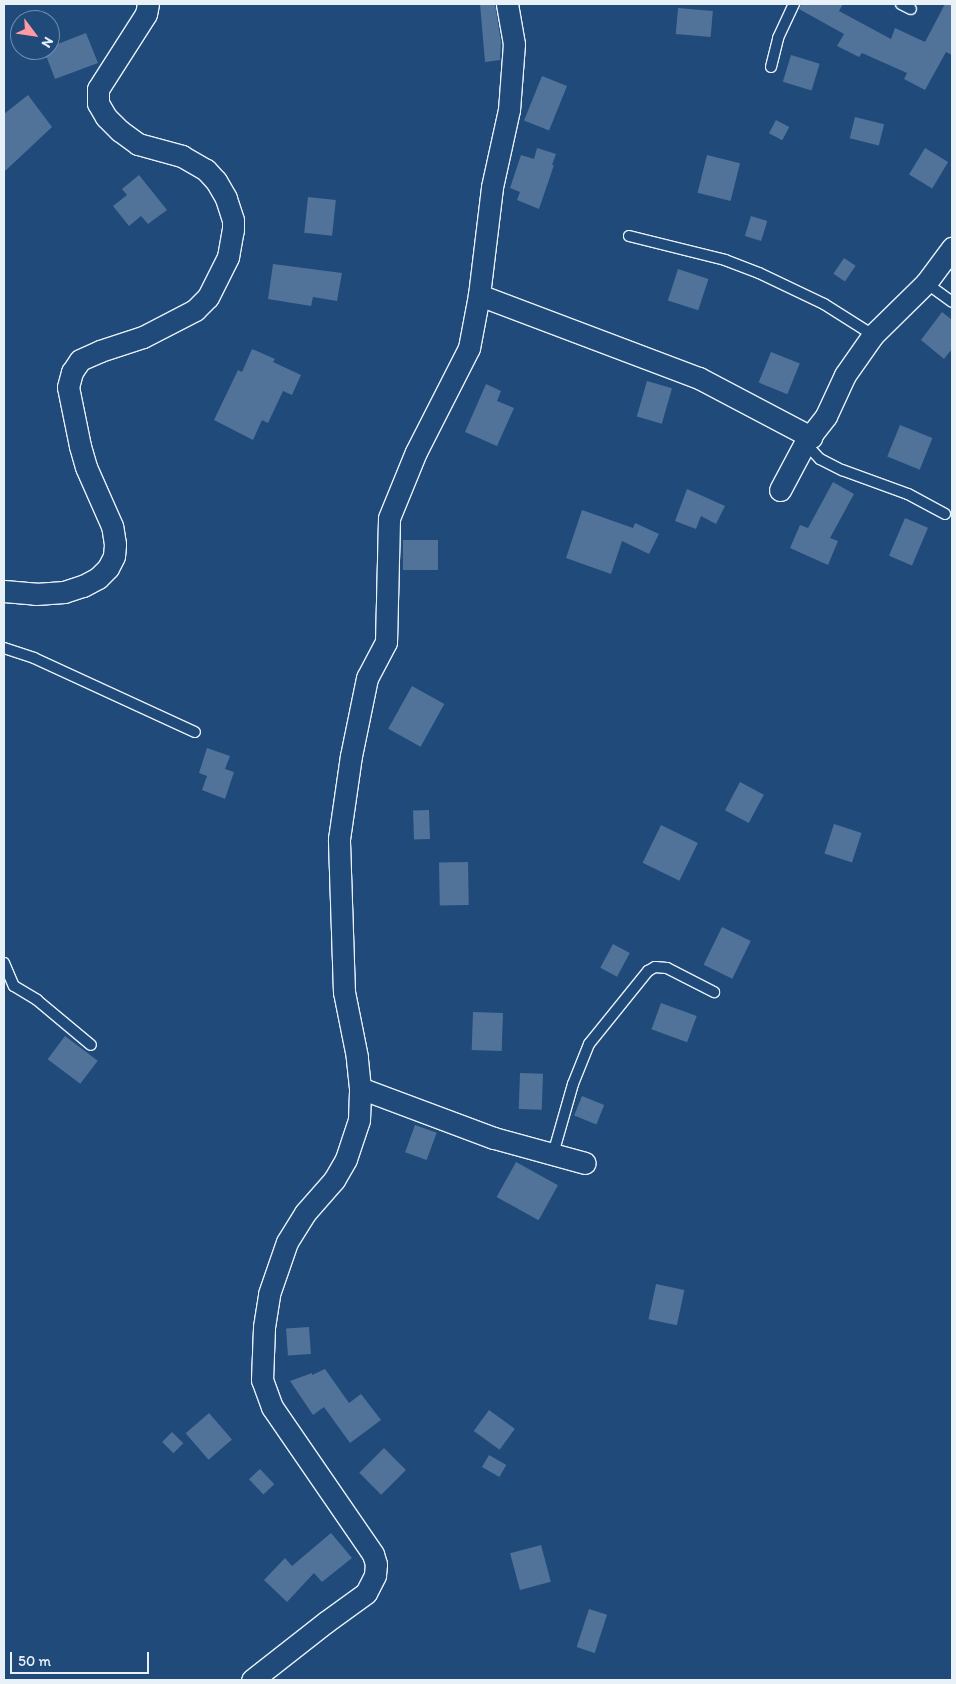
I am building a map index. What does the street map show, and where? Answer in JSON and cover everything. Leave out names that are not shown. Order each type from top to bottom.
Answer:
[{"type":"street","points":[[4,591],[36,594],[64,592],[83,586],[98,578],[108,568],[114,556],[115,544],[112,526],[86,467],[80,446],[68,386],[72,372],[80,360],[100,351],[142,338],[196,310],[208,297],[228,257],[233,220],[226,198],[216,181],[206,170],[182,156],[138,144],[120,131],[106,116],[98,103],[98,89],[146,14],[148,4]]},
{"type":"street","points":[[252,1680],[318,1628],[366,1594],[376,1575],[376,1564],[373,1554],[272,1407],[262,1380],[264,1327],[269,1294],[287,1242],[305,1214],[334,1180],[346,1159],[359,1120],[360,1088],[357,1057],[344,992],[339,849],[351,756],[367,678],[386,642],[389,518],[416,452],[469,348],[492,187],[509,110],[514,44],[508,4]]},
{"type":"street","points":[[780,490],[808,440],[826,416],[832,399],[845,375],[873,335],[926,284],[952,248]]},
{"type":"street","points":[[478,295],[699,378],[808,440]]},
{"type":"street","points":[[360,1088],[494,1138],[585,1162]]},
{"type":"lane","points":[[771,67],[778,38],[794,4]]},
{"type":"lane","points":[[901,4],[911,9]]},
{"type":"lane","points":[[628,236],[725,260],[759,272],[824,304],[873,335]]},
{"type":"lane","points":[[926,284],[952,302]]},
{"type":"lane","points":[[808,440],[820,459],[842,470],[908,494],[945,514]]},
{"type":"lane","points":[[4,648],[34,658],[195,732]]},
{"type":"lane","points":[[4,962],[14,986],[37,1000],[91,1044]]},
{"type":"lane","points":[[553,1154],[573,1084],[590,1044],[648,971],[655,968],[667,968],[714,992]]},
{"type":"building","points":[[480,4],[495,4],[501,42],[500,60],[485,62]]},
{"type":"building","points":[[801,4],[843,4],[839,11],[891,39],[895,28],[925,42],[945,4],[952,4],[952,55],[946,52],[925,90],[904,79],[907,73],[862,53],[859,57],[837,46],[844,34],[799,9]]},
{"type":"building","points":[[678,8],[713,11],[711,37],[676,34]]},
{"type":"building","points":[[86,33],[98,63],[55,79],[48,60],[60,60],[60,43]]},
{"type":"building","points":[[791,55],[820,64],[812,91],[783,82]]},
{"type":"building","points":[[542,76],[567,86],[549,131],[524,121]]},
{"type":"building","points":[[28,95],[52,127],[4,172],[4,114]]},
{"type":"building","points":[[855,117],[884,124],[879,146],[850,138]]},
{"type":"building","points":[[776,120],[789,127],[782,140],[769,133]]},
{"type":"building","points":[[537,148],[556,154],[539,209],[517,200],[520,192],[510,188],[521,155],[534,159]]},
{"type":"building","points":[[925,148],[948,162],[932,188],[909,175]]},
{"type":"building","points":[[707,155],[740,163],[731,201],[698,193]]},
{"type":"building","points":[[139,175],[167,210],[148,224],[141,216],[129,226],[113,206],[127,195],[122,189]]},
{"type":"building","points":[[308,197],[336,200],[332,236],[304,233]]},
{"type":"building","points":[[751,216],[767,221],[761,241],[745,236]]},
{"type":"building","points":[[844,258],[856,266],[845,282],[833,274]]},
{"type":"building","points":[[273,264],[342,273],[337,301],[313,297],[311,306],[268,299]]},
{"type":"building","points":[[678,269],[708,279],[698,310],[668,300]]},
{"type":"building","points":[[942,312],[952,320],[952,349],[944,359],[921,340]]},
{"type":"building","points":[[252,349],[275,359],[273,362],[301,375],[292,395],[283,391],[268,423],[262,420],[253,440],[214,420],[238,370],[242,372]]},
{"type":"building","points":[[771,352],[800,364],[787,394],[759,383]]},
{"type":"building","points":[[647,381],[672,388],[662,424],[637,417]]},
{"type":"building","points":[[486,384],[501,391],[497,401],[514,408],[497,446],[465,432]]},
{"type":"building","points":[[900,425],[932,438],[920,470],[887,457]]},
{"type":"building","points":[[833,482],[854,494],[830,538],[838,541],[828,565],[790,548],[800,525],[808,528]]},
{"type":"building","points":[[687,489],[725,506],[716,524],[701,516],[696,529],[675,521]]},
{"type":"building","points":[[582,510],[633,528],[635,523],[659,534],[649,554],[622,541],[611,574],[566,558]]},
{"type":"building","points":[[905,518],[928,528],[912,566],[889,556]]},
{"type":"building","points":[[403,540],[438,540],[438,570],[403,570]]},
{"type":"building","points":[[412,686],[444,704],[421,747],[388,729]]},
{"type":"building","points":[[207,748],[230,756],[225,769],[234,772],[225,799],[202,790],[207,776],[199,773]]},
{"type":"building","points":[[740,782],[764,795],[749,823],[725,810]]},
{"type":"building","points":[[429,810],[430,839],[414,840],[413,811]]},
{"type":"building","points":[[834,824],[862,833],[852,862],[824,853]]},
{"type":"building","points":[[661,825],[698,843],[679,881],[643,863]]},
{"type":"building","points":[[468,862],[469,905],[440,905],[439,863]]},
{"type":"building","points":[[722,927],[751,941],[732,979],[704,965]]},
{"type":"building","points":[[613,944],[630,953],[617,977],[600,968]]},
{"type":"building","points":[[661,1003],[697,1016],[687,1042],[651,1029]]},
{"type":"building","points":[[473,1012],[503,1013],[502,1051],[472,1050]]},
{"type":"building","points":[[65,1036],[98,1061],[80,1084],[48,1059]]},
{"type":"building","points":[[520,1073],[543,1074],[542,1110],[519,1109]]},
{"type":"building","points":[[582,1096],[604,1105],[596,1124],[574,1115]]},
{"type":"building","points":[[415,1125],[437,1133],[427,1160],[405,1152]]},
{"type":"building","points":[[516,1162],[558,1185],[539,1220],[497,1197]]},
{"type":"building","points":[[656,1284],[684,1290],[677,1325],[649,1319]]},
{"type":"building","points":[[309,1327],[311,1354],[288,1356],[286,1329]]},
{"type":"building","points":[[325,1369],[349,1403],[361,1394],[381,1420],[350,1443],[324,1407],[313,1415],[290,1381]]},
{"type":"building","points":[[489,1410],[515,1429],[500,1450],[474,1431]]},
{"type":"building","points":[[209,1413],[232,1439],[209,1460],[186,1433]]},
{"type":"building","points":[[172,1432],[183,1443],[173,1453],[162,1442]]},
{"type":"building","points":[[384,1448],[406,1470],[381,1495],[359,1473]]},
{"type":"building","points":[[489,1455],[506,1465],[499,1477],[482,1467]]},
{"type":"building","points":[[260,1469],[274,1484],[263,1495],[249,1479]]},
{"type":"building","points":[[331,1533],[352,1558],[322,1582],[314,1573],[287,1602],[264,1580],[285,1558],[292,1566]]},
{"type":"building","points":[[541,1545],[551,1582],[520,1590],[510,1553]]},
{"type":"building","points":[[589,1609],[607,1615],[595,1653],[577,1647]]}]
